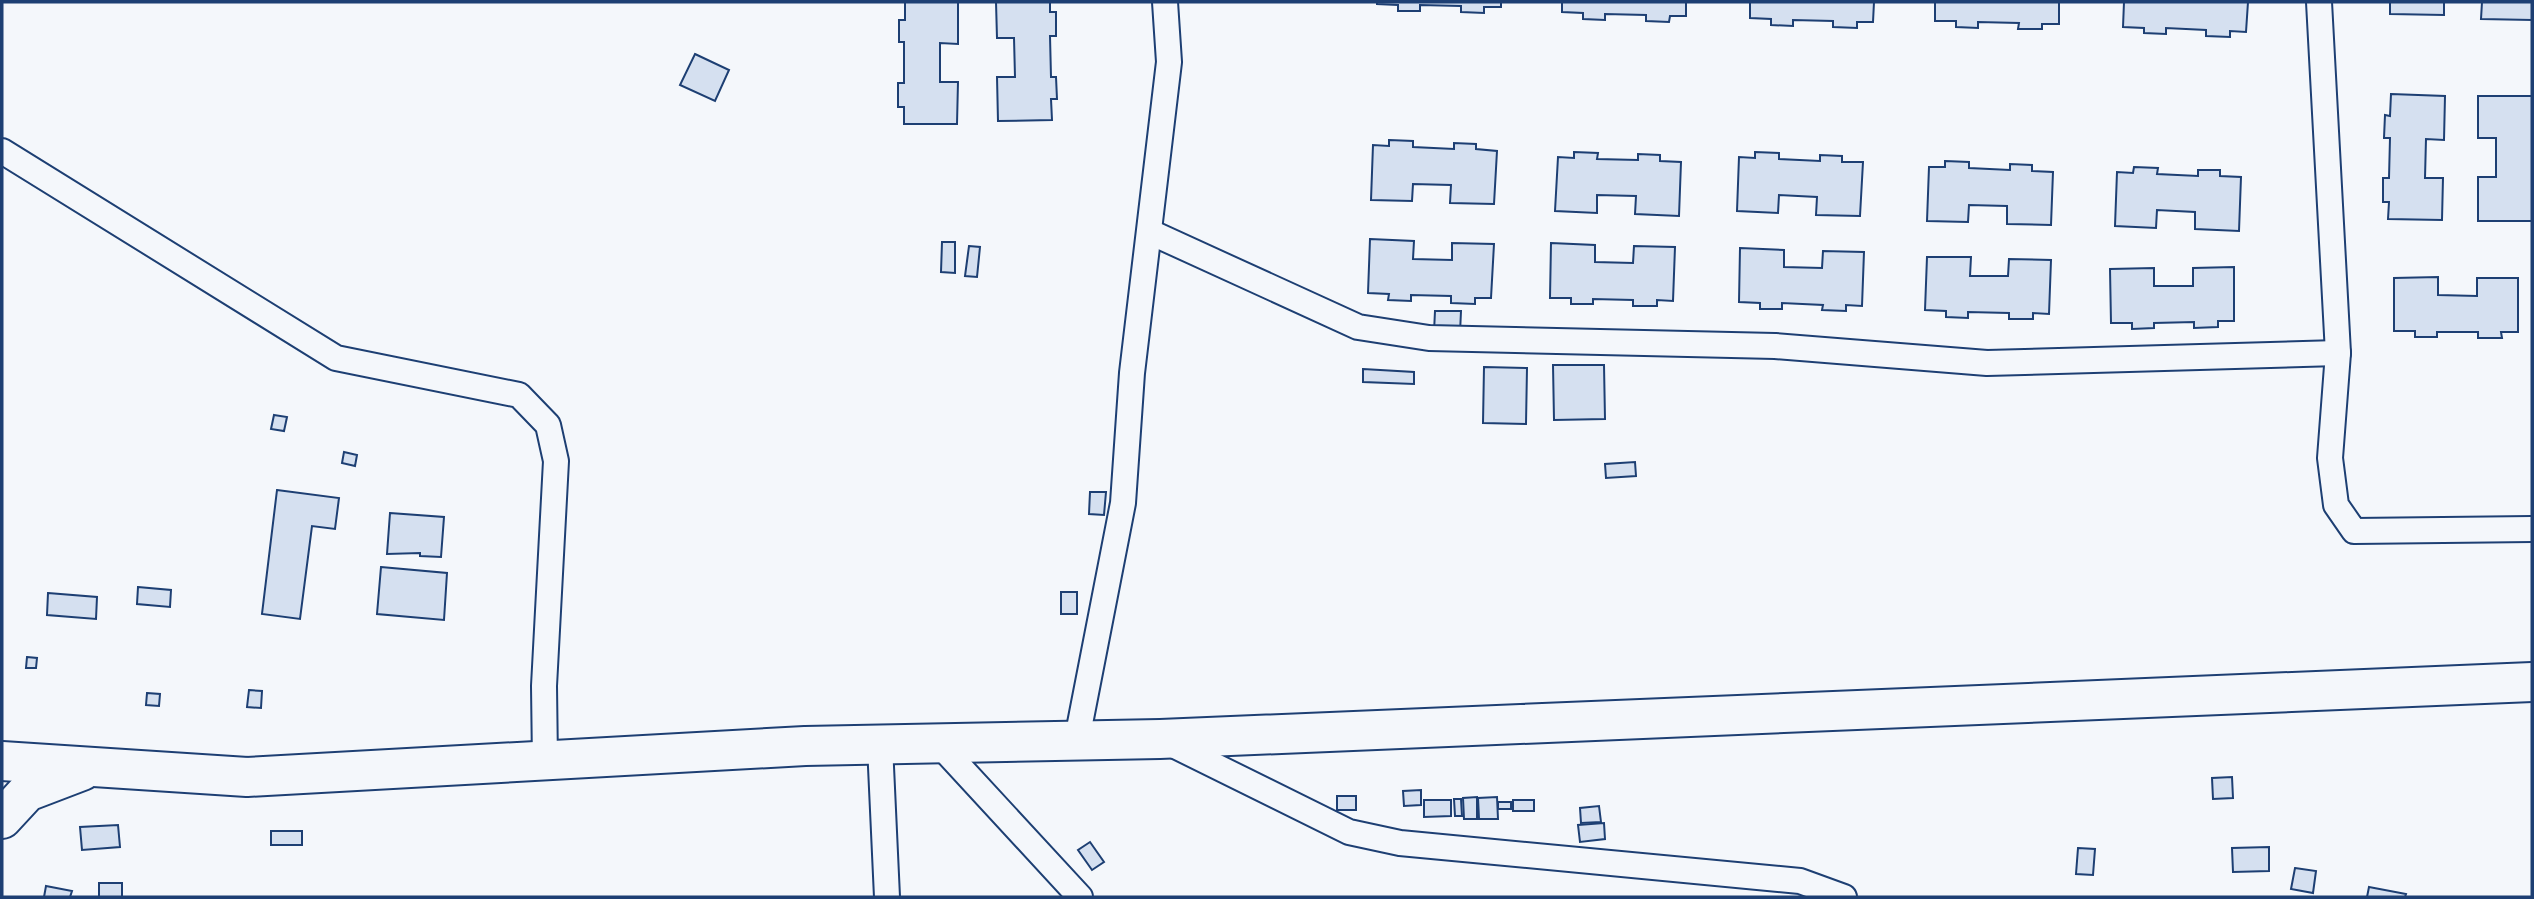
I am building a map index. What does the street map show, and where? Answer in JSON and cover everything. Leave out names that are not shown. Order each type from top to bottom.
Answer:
[{"type":"highway","points":[[2,761],[247,777],[805,746],[1160,739],[2532,682]]},
{"type":"highway","points":[[2,819],[27,792],[88,768]]},
{"type":"street","points":[[1077,739],[1123,503],[1132,373],[1169,62],[1165,2]]},
{"type":"street","points":[[2319,2],[2339,353],[2330,458],[2336,505],[2354,531],[2532,529]]},
{"type":"street","points":[[2,151],[336,358],[519,395],[548,425],[556,461],[544,686],[545,762]]},
{"type":"street","points":[[1150,232],[1358,327],[1429,338],[1775,346],[1987,363],[2339,353]]},
{"type":"street","points":[[1160,739],[1349,832],[1400,844],[1800,881],[1844,897]]},
{"type":"street","points":[[937,742],[1080,897]]},
{"type":"street","points":[[880,745],[887,897]]},
{"type":"building","points":[[905,2],[958,2],[958,44],[940,43],[940,82],[958,82],[957,124],[904,124],[904,107],[898,107],[898,83],[904,83],[904,42],[899,42],[899,20],[905,20]]},
{"type":"building","points":[[996,2],[1050,2],[1050,12],[1056,12],[1056,36],[1050,36],[1051,77],[1056,77],[1057,99],[1051,99],[1052,120],[998,121],[997,77],[1015,77],[1014,38],[997,38]]},
{"type":"building","points":[[1377,2],[1501,2],[1501,7],[1484,7],[1484,13],[1461,12],[1461,6],[1420,5],[1420,11],[1398,11],[1398,5]]},
{"type":"building","points":[[1562,2],[1686,2],[1686,16],[1670,16],[1669,22],[1646,21],[1646,15],[1605,14],[1605,20],[1583,19],[1583,13],[1562,12]]},
{"type":"building","points":[[1750,2],[1874,2],[1873,22],[1857,22],[1857,28],[1833,27],[1833,21],[1793,20],[1793,26],[1771,25],[1771,19],[1750,18]]},
{"type":"building","points":[[1935,2],[2059,2],[2059,24],[2042,24],[2042,29],[2018,29],[2019,23],[1978,22],[1978,28],[1956,27],[1956,21],[1935,21]]},
{"type":"building","points":[[2124,2],[2248,2],[2246,32],[2230,31],[2230,37],[2206,36],[2206,30],[2166,28],[2166,34],[2144,33],[2144,28],[2123,27]]},
{"type":"building","points":[[2390,2],[2444,2],[2444,15],[2390,14]]},
{"type":"building","points":[[2482,2],[2532,2],[2532,20],[2481,19]]},
{"type":"building","points":[[695,54],[729,70],[715,101],[680,85]]},
{"type":"building","points":[[2391,94],[2445,96],[2444,140],[2426,139],[2425,178],[2443,178],[2442,220],[2388,219],[2389,202],[2383,202],[2383,178],[2389,178],[2390,138],[2384,138],[2385,115],[2390,116]]},
{"type":"building","points":[[2478,96],[2532,96],[2532,221],[2478,221],[2478,177],[2496,177],[2496,138],[2478,138]]},
{"type":"building","points":[[1389,140],[1413,141],[1413,147],[1454,149],[1454,143],[1476,144],[1476,149],[1497,151],[1494,204],[1450,203],[1451,185],[1413,184],[1412,201],[1371,200],[1373,145],[1389,146]]},
{"type":"building","points":[[1574,152],[1598,153],[1597,159],[1638,160],[1638,154],[1660,155],[1660,161],[1681,162],[1679,216],[1635,214],[1636,196],[1597,195],[1597,213],[1555,211],[1558,157],[1574,158]]},
{"type":"building","points":[[1755,152],[1779,153],[1779,159],[1820,161],[1820,155],[1842,156],[1842,162],[1863,162],[1860,216],[1816,215],[1817,197],[1779,195],[1778,213],[1737,211],[1739,157],[1755,158]]},
{"type":"building","points":[[1945,161],[1969,162],[1969,168],[2010,170],[2010,164],[2032,165],[2032,171],[2053,172],[2051,225],[2007,224],[2007,206],[1969,205],[1968,222],[1927,221],[1929,167],[1945,167]]},
{"type":"building","points":[[2134,167],[2158,168],[2157,174],[2198,176],[2198,170],[2220,170],[2220,176],[2241,177],[2239,231],[2195,229],[2195,212],[2157,210],[2156,228],[2115,226],[2117,172],[2133,173]]},
{"type":"building","points":[[1370,239],[1414,241],[1413,259],[1452,260],[1452,243],[1494,244],[1491,298],[1475,298],[1475,304],[1451,303],[1451,296],[1411,295],[1411,301],[1388,300],[1389,294],[1368,293]]},
{"type":"building","points":[[942,242],[955,242],[955,273],[941,272]]},
{"type":"building","points":[[1551,243],[1595,245],[1595,262],[1633,263],[1634,246],[1675,247],[1673,301],[1657,300],[1657,306],[1633,306],[1633,300],[1593,299],[1593,304],[1571,304],[1571,298],[1550,298]]},
{"type":"building","points":[[969,246],[980,247],[977,277],[965,276]]},
{"type":"building","points":[[1740,248],[1784,250],[1784,267],[1822,268],[1823,251],[1864,252],[1862,306],[1846,305],[1846,311],[1822,310],[1823,305],[1782,303],[1782,309],[1760,309],[1760,303],[1739,302]]},
{"type":"building","points":[[1927,257],[1971,257],[1970,276],[2008,276],[2009,259],[2051,260],[2049,314],[2033,313],[2033,319],[2009,319],[2009,313],[1968,312],[1968,318],[1946,317],[1946,311],[1925,310]]},
{"type":"building","points":[[2234,267],[2234,321],[2218,321],[2218,327],[2194,328],[2194,322],[2154,323],[2154,328],[2132,329],[2132,323],[2111,323],[2110,269],[2154,268],[2154,286],[2193,286],[2193,268]]},
{"type":"building","points":[[2438,277],[2438,295],[2477,296],[2477,278],[2518,278],[2518,332],[2501,332],[2502,338],[2478,338],[2478,332],[2437,332],[2437,337],[2415,337],[2415,331],[2394,331],[2394,278]]},
{"type":"building","points":[[1435,311],[1461,311],[1460,333],[1434,332]]},
{"type":"building","points":[[1553,365],[1604,365],[1605,419],[1554,420]]},
{"type":"building","points":[[1484,367],[1527,368],[1526,424],[1483,423]]},
{"type":"building","points":[[1363,369],[1414,372],[1414,384],[1363,382]]},
{"type":"building","points":[[274,415],[287,417],[284,431],[271,429]]},
{"type":"building","points":[[344,452],[357,455],[355,466],[342,463]]},
{"type":"building","points":[[1635,462],[1636,476],[1606,478],[1605,464]]},
{"type":"building","points":[[277,490],[339,498],[335,529],[312,526],[300,619],[262,614]]},
{"type":"building","points":[[1090,492],[1106,492],[1104,515],[1089,514]]},
{"type":"building","points":[[390,513],[444,517],[441,557],[420,556],[420,553],[387,554]]},
{"type":"building","points":[[381,567],[447,573],[444,620],[377,614]]},
{"type":"building","points":[[138,587],[171,590],[170,607],[137,604]]},
{"type":"building","points":[[1061,592],[1077,592],[1077,614],[1061,614]]},
{"type":"building","points":[[48,593],[97,597],[96,619],[47,615]]},
{"type":"building","points":[[27,657],[37,658],[36,668],[26,668]]},
{"type":"building","points":[[249,690],[262,691],[261,708],[247,707]]},
{"type":"building","points":[[147,693],[160,694],[159,706],[146,705]]},
{"type":"building","points":[[2232,777],[2233,798],[2213,799],[2212,778]]},
{"type":"building","points":[[1421,790],[1421,805],[1404,806],[1403,791]]},
{"type":"building","points":[[1337,796],[1356,796],[1356,810],[1337,810]]},
{"type":"building","points":[[1477,797],[1477,819],[1464,819],[1463,798]]},
{"type":"building","points":[[1497,797],[1498,819],[1479,819],[1478,798]]},
{"type":"building","points":[[1454,799],[1461,799],[1462,816],[1455,816]]},
{"type":"building","points":[[1424,800],[1451,800],[1451,816],[1424,817]]},
{"type":"building","points":[[1513,800],[1534,800],[1534,811],[1513,811]]},
{"type":"building","points":[[1498,802],[1511,802],[1511,809],[1498,809]]},
{"type":"building","points":[[1599,806],[1601,822],[1581,823],[1580,808]]},
{"type":"building","points":[[1604,823],[1605,839],[1580,842],[1578,825]]},
{"type":"building","points":[[118,825],[120,847],[82,850],[80,827]]},
{"type":"building","points":[[271,831],[302,831],[302,845],[271,845]]},
{"type":"building","points":[[1090,842],[1104,862],[1092,870],[1078,850]]},
{"type":"building","points":[[2269,847],[2269,871],[2233,872],[2232,848]]},
{"type":"building","points":[[2078,848],[2095,849],[2093,875],[2076,874]]},
{"type":"building","points":[[2295,868],[2316,871],[2313,893],[2291,889]]},
{"type":"building","points":[[99,883],[122,883],[122,897],[99,897]]},
{"type":"building","points":[[46,886],[72,891],[70,897],[44,897]]},
{"type":"building","points":[[2369,887],[2406,894],[2405,897],[2367,897]]}]
